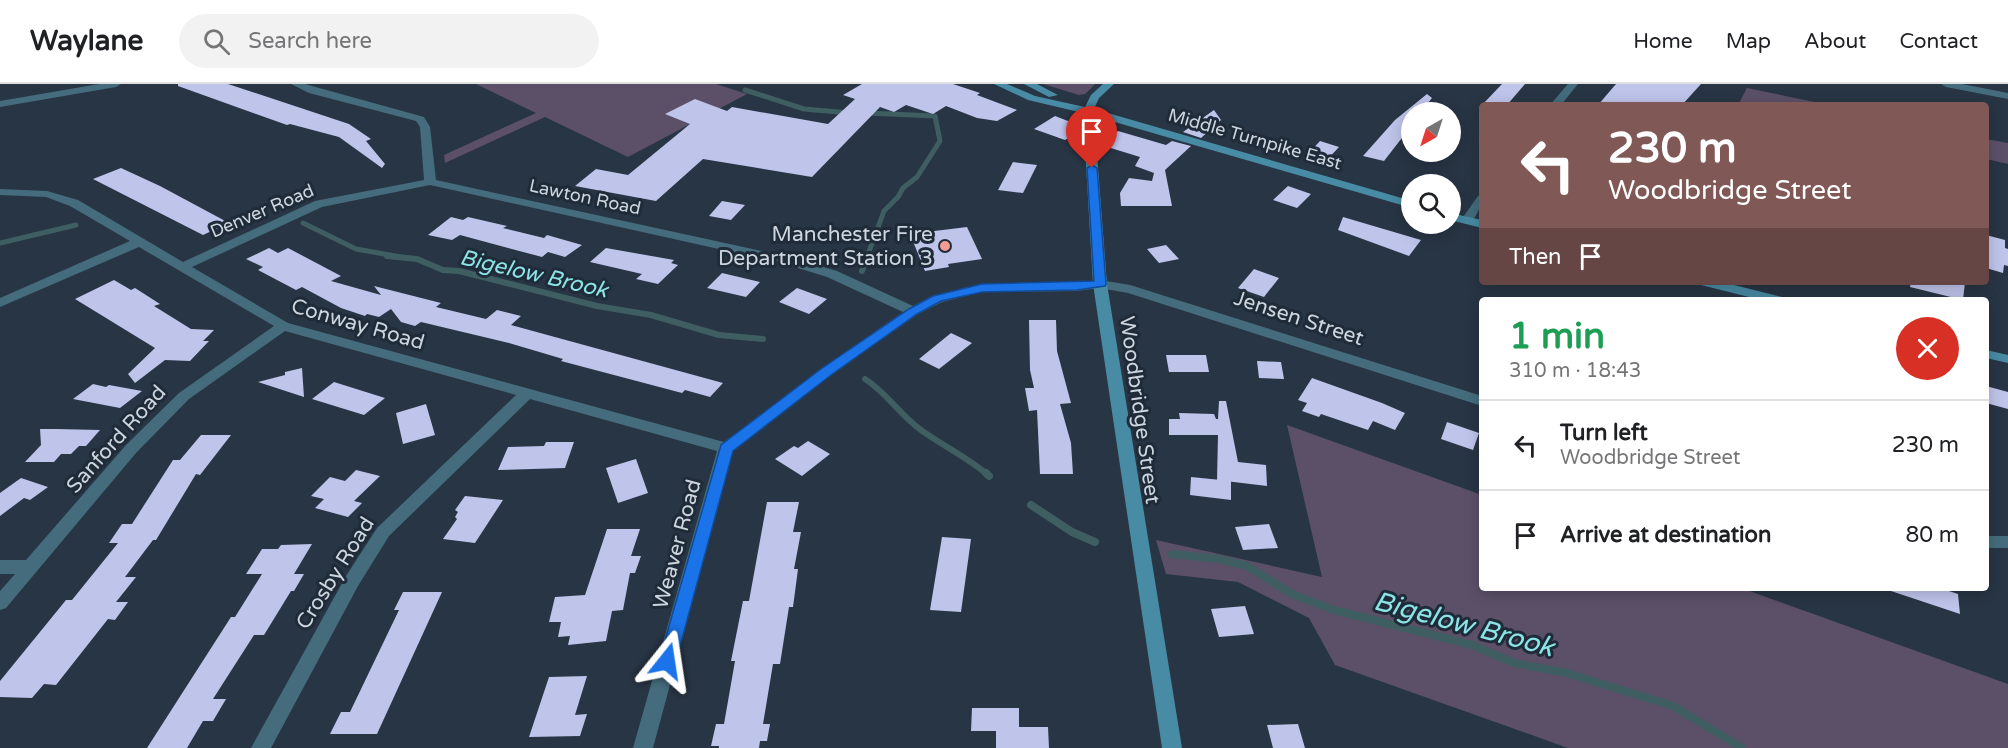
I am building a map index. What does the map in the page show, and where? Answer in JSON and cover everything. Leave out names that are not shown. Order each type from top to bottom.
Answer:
[{"type":"main road","name":"Middle Turnpike East","points":[[1029,84],[1088,111]]},
{"type":"main road","points":[[1088,111],[1095,97],[1109,84]]},
{"type":"main road","name":"Middle Turnpike East","points":[[999,85],[1041,101],[1088,111],[1401,202]]},
{"type":"main road","name":"Woodbridge Street","points":[[1088,111],[1100,284],[1172,748]]},
{"type":"main road","points":[[1461,219],[1479,223]]},
{"type":"main road","points":[[1718,285],[1765,297]]},
{"type":"main road","points":[[1989,355],[2008,359]]},
{"type":"street","points":[[0,104],[116,84]]},
{"type":"street","points":[[296,84],[313,91],[420,119],[425,128],[430,182]]},
{"type":"street","points":[[1558,102],[1573,84]]},
{"type":"street","points":[[1946,84],[2008,96]]},
{"type":"street","name":"Denver Road","points":[[181,267],[319,204],[430,182]]},
{"type":"street","name":"Lawton Road","points":[[430,182],[785,260],[832,274],[913,311]]},
{"type":"street","name":"Conway Road","points":[[0,192],[47,194],[65,200],[283,326],[726,448]]},
{"type":"street","points":[[1467,220],[1479,202]]},
{"type":"street","points":[[0,303],[139,242]]},
{"type":"street","points":[[726,448],[826,372],[913,311],[937,299],[982,288],[1100,284]]},
{"type":"street","name":"Jensen Street","points":[[1100,284],[1130,289],[1479,400]]},
{"type":"street","name":"Sanford Road","points":[[0,603],[131,449],[184,396],[283,326]]},
{"type":"street","name":"Crosby Road","points":[[261,748],[352,582],[383,532],[527,393]]},
{"type":"street","name":"Weaver Road","points":[[644,748],[726,448]]},
{"type":"street","points":[[1989,542],[2008,542]]},
{"type":"street","points":[[0,567],[32,567]]},
{"type":"shaded area","points":[[476,84],[716,84],[747,94],[628,157],[545,117],[445,163],[444,155],[536,113]]},
{"type":"shaded area","points":[[1043,84],[1095,84],[1085,94],[1079,95]]},
{"type":"shaded area","points":[[1747,88],[1815,102],[1740,102]]},
{"type":"shaded area","points":[[1989,140],[2008,143],[2008,164],[1989,160]]},
{"type":"shaded area","points":[[1287,425],[1479,494],[1479,591],[1749,591],[2008,684],[2008,748],[1568,748],[1335,665],[1309,618],[1238,582],[1166,574],[1156,540],[1322,577]]},
{"type":"building","points":[[178,84],[228,84],[349,124],[371,139],[366,141],[385,164],[382,168],[339,137],[287,125],[178,86]]},
{"type":"building","points":[[862,84],[953,84],[980,93],[977,95],[1017,110],[997,121],[977,118],[946,106],[933,114],[906,105],[894,112],[880,107],[812,177],[703,159],[656,201],[575,186],[596,169],[628,175],[690,124],[665,114],[695,99],[727,111],[732,107],[828,124],[855,99],[843,95]]},
{"type":"building","points":[[1502,84],[1525,84],[1510,102],[1485,102]]},
{"type":"building","points":[[1616,84],[1701,84],[1685,102],[1601,102]]},
{"type":"building","points":[[1427,94],[1432,98],[1429,102],[1417,102]]},
{"type":"building","points":[[1214,110],[1221,120],[1201,138],[1183,132]]},
{"type":"building","points":[[1401,115],[1401,139],[1384,161],[1363,156]]},
{"type":"building","points":[[1055,116],[1081,126],[1082,130],[1065,140],[1034,129]]},
{"type":"building","points":[[1118,131],[1166,145],[1172,141],[1191,146],[1165,170],[1172,206],[1121,206],[1120,193],[1129,178],[1152,181],[1154,173],[1135,166],[1140,157],[1101,145]]},
{"type":"building","points":[[1320,141],[1339,147],[1326,161],[1307,155]]},
{"type":"building","points":[[1013,162],[1037,165],[1023,193],[998,190]]},
{"type":"building","points":[[121,168],[229,223],[203,235],[93,179]]},
{"type":"building","points":[[1288,186],[1311,194],[1297,208],[1273,200]]},
{"type":"building","points":[[722,201],[745,205],[731,220],[709,216]]},
{"type":"building","points":[[451,217],[463,220],[468,217],[507,226],[503,228],[544,238],[547,235],[582,245],[565,257],[548,252],[542,257],[460,235],[452,240],[428,235]]},
{"type":"building","points":[[1343,217],[1421,240],[1409,256],[1338,230]]},
{"type":"building","name":"Manchester Fire Department Station 3","points":[[967,227],[982,259],[948,264],[949,267],[925,271],[910,234]]},
{"type":"building","points":[[1989,236],[2005,240],[2005,248],[2008,249],[2008,266],[2004,265],[2003,273],[1989,269]]},
{"type":"building","points":[[1166,245],[1179,259],[1159,263],[1147,249]]},
{"type":"building","points":[[269,248],[278,253],[288,248],[341,276],[331,281],[381,295],[374,286],[441,303],[436,307],[486,319],[497,310],[521,316],[511,325],[723,383],[710,397],[685,390],[682,393],[561,361],[563,359],[509,343],[421,322],[415,326],[401,322],[391,309],[379,317],[367,314],[365,316],[341,308],[302,287],[296,290],[258,270],[263,267],[246,259]]},
{"type":"building","points":[[606,248],[674,260],[671,263],[678,265],[658,284],[636,279],[642,274],[590,262]]},
{"type":"building","points":[[1254,269],[1279,278],[1264,297],[1238,288]]},
{"type":"building","points":[[722,273],[760,282],[746,297],[707,288]]},
{"type":"building","points":[[114,280],[131,290],[135,288],[160,304],[154,306],[191,329],[214,330],[203,341],[209,341],[190,361],[165,360],[135,383],[128,374],[155,348],[75,299]]},
{"type":"building","points":[[1910,285],[1965,285],[1963,297],[1951,297],[1910,287]]},
{"type":"building","points":[[797,288],[827,299],[809,314],[779,302]]},
{"type":"building","points":[[1029,320],[1056,320],[1057,351],[1071,403],[1060,404],[1071,443],[1073,474],[1040,474],[1037,410],[1029,411],[1025,388],[1034,388],[1030,370]]},
{"type":"building","points":[[951,333],[972,343],[939,369],[919,359]]},
{"type":"building","points":[[1166,355],[1206,355],[1209,372],[1169,372]]},
{"type":"building","points":[[1257,361],[1281,362],[1284,379],[1259,378]]},
{"type":"building","points":[[302,368],[304,397],[258,382],[285,375],[285,372]]},
{"type":"building","points":[[1312,378],[1405,413],[1395,430],[1373,421],[1368,430],[1321,414],[1319,417],[1302,411],[1307,403],[1298,400]]},
{"type":"building","points":[[334,382],[385,398],[364,415],[312,399]]},
{"type":"building","points":[[93,384],[142,391],[120,408],[73,399]]},
{"type":"building","points":[[1989,387],[2008,392],[2008,409],[1989,404]]},
{"type":"building","points":[[1219,401],[1226,401],[1238,462],[1266,465],[1267,486],[1217,480],[1218,435],[1169,435],[1169,419],[1180,419],[1179,413],[1214,414],[1218,419]]},
{"type":"building","points":[[426,404],[435,435],[403,444],[396,413]]},
{"type":"building","points":[[1447,422],[1479,433],[1473,450],[1441,439]]},
{"type":"building","points":[[40,429],[100,430],[86,446],[79,446],[71,454],[61,454],[54,462],[25,462],[41,445]]},
{"type":"building","points":[[201,435],[231,435],[200,475],[196,474],[156,540],[153,540],[125,577],[136,577],[116,602],[128,602],[115,620],[108,619],[56,685],[44,684],[32,698],[0,697],[0,681],[66,600],[72,600],[118,543],[109,543],[122,524],[132,524],[173,460],[180,460]]},
{"type":"building","points":[[808,441],[830,454],[802,476],[775,459],[794,446],[798,448]]},
{"type":"building","points":[[546,442],[574,442],[565,468],[498,470],[508,447],[544,446]]},
{"type":"building","points":[[636,459],[648,493],[618,503],[606,468]]},
{"type":"building","points":[[356,470],[380,476],[354,501],[362,503],[348,517],[315,508],[324,499],[311,496],[330,477],[345,481]]},
{"type":"building","points":[[1191,477],[1231,481],[1231,500],[1190,495]]},
{"type":"building","points":[[21,478],[48,487],[30,500],[24,498],[0,516],[0,493]]},
{"type":"building","points":[[465,496],[503,500],[475,543],[443,539],[457,519],[455,517],[458,512],[455,510]]},
{"type":"building","points":[[767,502],[799,502],[793,532],[801,532],[794,569],[798,569],[793,607],[789,607],[780,664],[773,664],[763,724],[770,724],[767,741],[760,741],[759,748],[719,748],[719,746],[711,746],[716,724],[724,724],[735,661],[731,661],[743,601],[749,601]]},
{"type":"building","points":[[1269,524],[1278,548],[1243,550],[1235,527]]},
{"type":"building","points":[[607,529],[640,529],[631,556],[641,556],[635,573],[630,573],[623,610],[612,611],[606,641],[568,645],[570,636],[558,637],[561,622],[549,622],[555,597],[585,595]]},
{"type":"building","points":[[942,537],[971,539],[961,612],[930,610]]},
{"type":"building","points":[[312,544],[294,574],[304,574],[294,591],[291,591],[264,635],[254,635],[213,699],[226,699],[213,721],[203,721],[187,748],[147,748],[231,617],[235,617],[262,574],[246,574],[262,549],[278,549],[281,545]]},
{"type":"building","points":[[1891,591],[1949,591],[1958,594],[1960,614]]},
{"type":"building","points":[[403,592],[442,592],[377,734],[330,734],[341,712],[350,712],[399,610],[394,610]]},
{"type":"building","points":[[1245,606],[1254,634],[1219,637],[1211,609]]},
{"type":"building","points":[[587,676],[575,715],[587,714],[580,736],[529,737],[549,677]]},
{"type":"building","points":[[972,708],[1019,708],[1019,727],[1048,727],[1049,748],[996,748],[996,731],[971,731]]},
{"type":"building","points":[[1298,724],[1305,748],[1273,748],[1267,725]]},
{"type":"waterway","points":[[745,90],[804,109],[850,113]]},
{"type":"waterway","points":[[867,113],[935,116],[940,141],[917,177],[903,188],[898,197],[884,211],[867,257]]},
{"type":"waterway","name":"Bigelow Brook","points":[[303,223],[356,249],[401,257]]},
{"type":"waterway","name":"Bigelow Brook","points":[[0,243],[76,225]]},
{"type":"waterway","name":"Bigelow Brook","points":[[387,256],[417,259],[443,270],[459,271],[597,306],[651,315],[719,335],[763,339]]},
{"type":"waterway","points":[[862,271],[868,256]]},
{"type":"waterway","name":"Bigelow Brook","points":[[865,379],[921,430],[988,475]]},
{"type":"waterway","name":"Bigelow Brook","points":[[1031,505],[1072,532],[1095,542]]},
{"type":"waterway","name":"Bigelow Brook","points":[[1172,554],[1219,559],[1247,566],[1294,595],[1334,610],[1472,645],[1514,663],[1567,673],[1673,706],[1742,748]]},
{"type":"place","name":"Manchester Fire Department Station 3","points":[[945,246]]},
{"type":"route","points":[[667,661],[726,448],[826,372],[913,311],[937,299],[982,288],[1100,284],[1092,168]]}]
